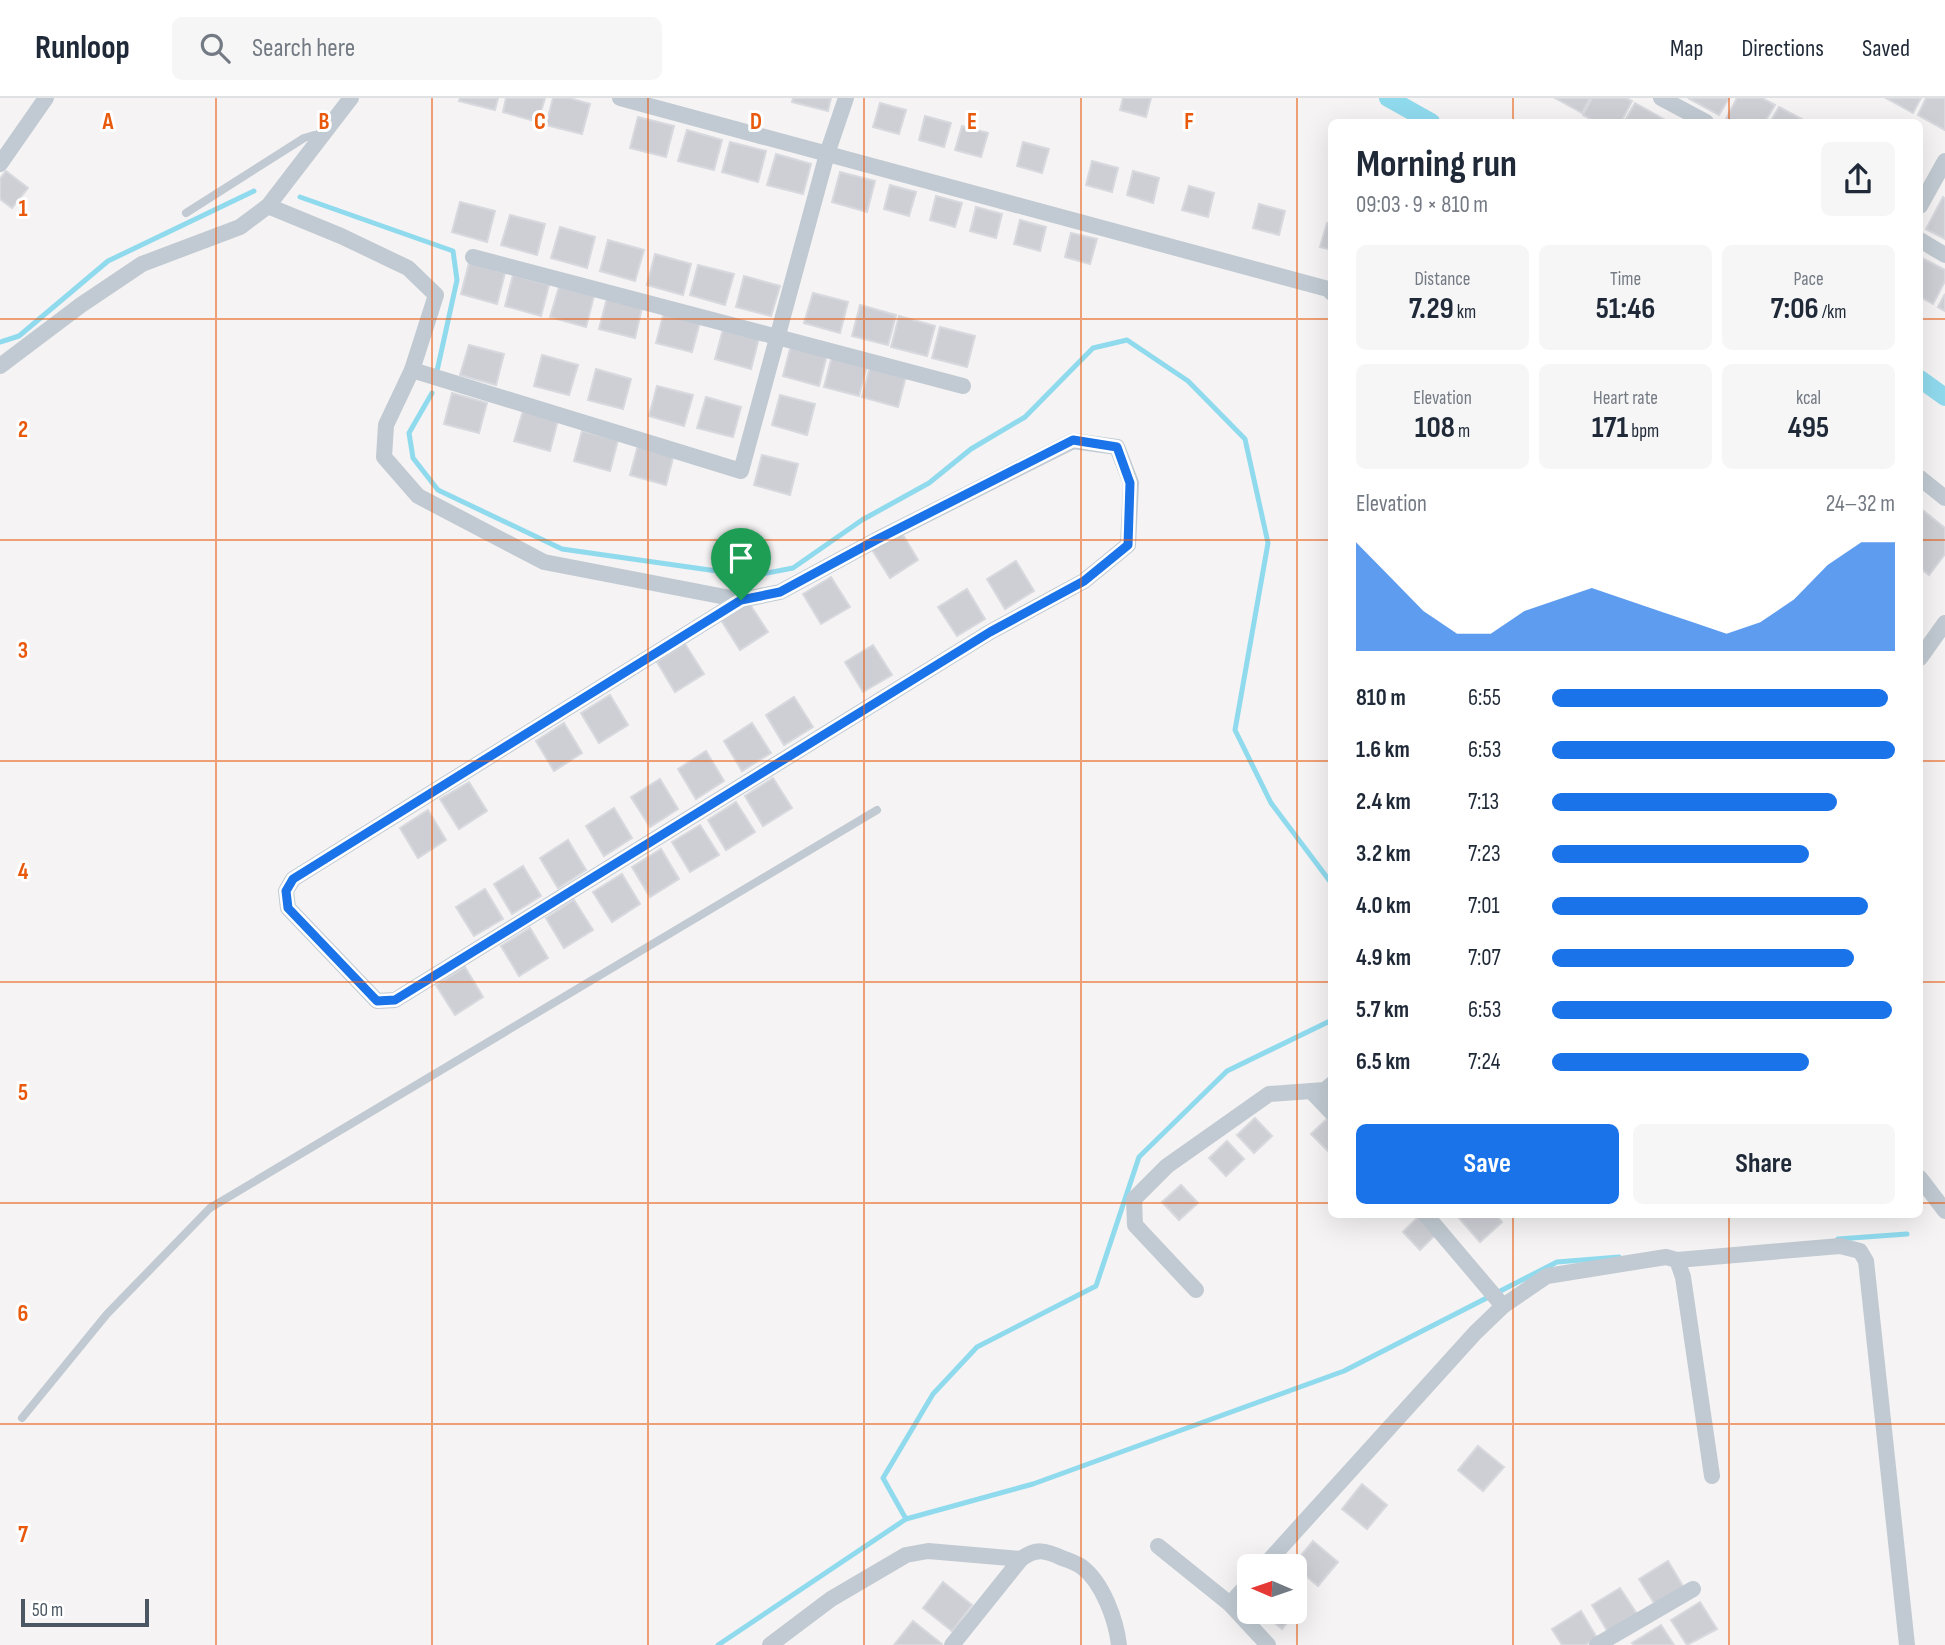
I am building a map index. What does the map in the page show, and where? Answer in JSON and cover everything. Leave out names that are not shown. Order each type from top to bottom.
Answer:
[{"type":"street","points":[[0,164],[46,98]]},
{"type":"street","points":[[0,366],[81,305],[142,264],[240,227],[268,206],[351,98]]},
{"type":"street","points":[[620,98],[1328,289]]},
{"type":"street","points":[[412,370],[741,471],[827,154],[846,98]]},
{"type":"street","points":[[1661,98],[1700,119]]},
{"type":"street","points":[[1923,201],[1945,161]]},
{"type":"street","points":[[268,206],[341,236],[408,268],[436,295],[412,370],[386,425],[384,457],[418,496],[544,562],[741,600],[780,592],[1073,440],[1117,447],[1130,483],[1128,545],[1084,581],[990,632],[395,1000],[377,1001],[288,908],[286,891],[293,879],[741,600]]},
{"type":"street","points":[[1923,242],[1945,255]]},
{"type":"street","points":[[473,257],[963,386]]},
{"type":"street","points":[[1923,480],[1945,498]]},
{"type":"street","points":[[1923,654],[1945,623]]},
{"type":"street","points":[[1196,1290],[1135,1225],[1134,1199],[1167,1166],[1269,1094],[1325,1090],[1328,1087]]},
{"type":"street","points":[[1311,1091],[1328,1109]]},
{"type":"street","points":[[1923,1182],[1945,1211]]},
{"type":"street","points":[[1428,1218],[1503,1306]]},
{"type":"street","points":[[1275,1554],[1475,1333],[1503,1306],[1547,1276],[1666,1257],[1677,1260],[1840,1246],[1860,1251],[1866,1261],[1907,1645]]},
{"type":"street","points":[[1677,1260],[1683,1276],[1712,1476]]},
{"type":"street","points":[[1158,1546],[1230,1604],[1268,1645]]},
{"type":"street","points":[[769,1645],[831,1599],[906,1555],[928,1551],[1021,1559]]},
{"type":"street","points":[[952,1645],[1021,1559],[1032,1551],[1048,1551],[1082,1567],[1103,1593],[1117,1630],[1119,1645]]},
{"type":"street","points":[[1597,1645],[1693,1588]]},
{"type":"street","points":[[1230,1604],[1237,1597]]},
{"type":"lane","points":[[186,213],[304,138],[314,135],[319,138]]},
{"type":"lane","points":[[22,1418],[107,1314],[210,1208],[877,810]]},
{"type":"building","points":[[460,98],[498,98],[495,110],[459,101]]},
{"type":"building","points":[[506,98],[545,98],[538,122],[503,112]]},
{"type":"building","points":[[553,98],[569,98],[590,104],[582,134],[546,125]]},
{"type":"building","points":[[793,98],[831,98],[828,111],[792,102]]},
{"type":"building","points":[[1123,98],[1151,98],[1146,117],[1120,110]]},
{"type":"building","points":[[1555,98],[1590,98],[1582,113]]},
{"type":"building","points":[[1592,98],[1626,98],[1632,101],[1623,119],[1590,119],[1583,115]]},
{"type":"building","points":[[1688,98],[1729,98],[1719,115]]},
{"type":"building","points":[[1737,98],[1762,98],[1775,105],[1767,119],[1726,119]]},
{"type":"building","points":[[1886,98],[1921,98],[1913,113]]},
{"type":"building","points":[[1926,98],[1945,98],[1945,130],[1918,115]]},
{"type":"building","points":[[880,103],[906,110],[899,134],[873,127]]},
{"type":"building","points":[[1635,103],[1663,119],[1626,119]]},
{"type":"building","points":[[1779,107],[1801,119],[1772,119]]},
{"type":"building","points":[[925,116],[951,123],[944,147],[919,140]]},
{"type":"building","points":[[638,117],[674,126],[666,157],[630,148]]},
{"type":"building","points":[[962,126],[988,133],[981,157],[955,150]]},
{"type":"building","points":[[687,130],[722,140],[714,170],[678,161]]},
{"type":"building","points":[[730,142],[766,151],[758,182],[722,172]]},
{"type":"building","points":[[1023,142],[1049,149],[1042,173],[1017,166]]},
{"type":"building","points":[[776,154],[811,164],[803,194],[767,185]]},
{"type":"building","points":[[1092,161],[1118,168],[1112,192],[1086,185]]},
{"type":"building","points":[[6,171],[28,188],[12,208],[0,199],[0,179]]},
{"type":"building","points":[[1133,171],[1159,178],[1153,203],[1127,195]]},
{"type":"building","points":[[840,172],[875,181],[867,212],[832,202]]},
{"type":"building","points":[[890,185],[916,192],[909,216],[884,209]]},
{"type":"building","points":[[1189,186],[1214,193],[1208,217],[1182,210]]},
{"type":"building","points":[[936,196],[962,203],[955,227],[930,220]]},
{"type":"building","points":[[1943,197],[1945,199],[1945,239],[1926,229]]},
{"type":"building","points":[[460,202],[495,211],[487,242],[452,232]]},
{"type":"building","points":[[1259,204],[1285,211],[1279,235],[1253,228]]},
{"type":"building","points":[[976,207],[1002,214],[996,238],[970,231]]},
{"type":"building","points":[[510,215],[545,224],[537,255],[501,245]]},
{"type":"building","points":[[1020,220],[1046,227],[1040,251],[1014,244]]},
{"type":"building","points":[[1327,223],[1328,223],[1328,249],[1320,247]]},
{"type":"building","points":[[560,227],[595,237],[587,268],[551,258]]},
{"type":"building","points":[[1071,233],[1097,239],[1090,264],[1065,257]]},
{"type":"building","points":[[608,240],[644,250],[635,281],[600,271]]},
{"type":"building","points":[[655,254],[691,264],[683,295],[647,285]]},
{"type":"building","points":[[1923,259],[1945,270],[1945,281],[1933,304],[1923,299]]},
{"type":"building","points":[[469,263],[505,273],[497,304],[461,294]]},
{"type":"building","points":[[698,265],[734,274],[725,305],[690,295]]},
{"type":"building","points":[[513,275],[549,285],[541,316],[505,306]]},
{"type":"building","points":[[744,276],[780,286],[771,316],[736,307]]},
{"type":"building","points":[[559,287],[594,296],[586,327],[550,317]]},
{"type":"building","points":[[813,293],[848,302],[840,333],[804,323]]},
{"type":"building","points":[[1945,294],[1945,311],[1938,307]]},
{"type":"building","points":[[607,298],[642,308],[635,338],[599,329]]},
{"type":"building","points":[[860,305],[896,315],[888,345],[852,336]]},
{"type":"building","points":[[664,312],[700,322],[692,352],[656,343]]},
{"type":"building","points":[[899,316],[935,326],[927,356],[891,347]]},
{"type":"building","points":[[940,327],[975,336],[967,367],[932,358]]},
{"type":"building","points":[[723,329],[759,338],[751,369],[715,359]]},
{"type":"building","points":[[469,345],[504,354],[496,385],[460,375]]},
{"type":"building","points":[[791,345],[827,355],[819,386],[783,376]]},
{"type":"building","points":[[542,355],[578,365],[569,395],[534,386]]},
{"type":"building","points":[[832,356],[867,366],[859,396],[824,387]]},
{"type":"building","points":[[870,367],[906,376],[898,407],[862,397]]},
{"type":"building","points":[[596,369],[631,379],[623,409],[588,400]]},
{"type":"building","points":[[657,386],[693,395],[684,426],[649,416]]},
{"type":"building","points":[[452,393],[487,403],[479,433],[444,424]]},
{"type":"building","points":[[780,395],[815,404],[807,435],[772,425]]},
{"type":"building","points":[[706,397],[741,407],[733,437],[697,428]]},
{"type":"building","points":[[523,411],[558,420],[550,451],[514,441]]},
{"type":"building","points":[[582,431],[618,440],[610,471],[574,461]]},
{"type":"building","points":[[638,445],[674,454],[666,485],[630,475]]},
{"type":"building","points":[[762,455],[798,464],[790,495],[754,485]]},
{"type":"building","points":[[1923,510],[1945,528],[1945,554],[1929,575],[1923,570]]},
{"type":"building","points":[[900,530],[918,560],[890,578],[871,548]]},
{"type":"building","points":[[1016,561],[1034,591],[1005,609],[987,579]]},
{"type":"building","points":[[831,577],[850,607],[821,624],[803,594]]},
{"type":"building","points":[[967,589],[985,619],[957,636],[938,607]]},
{"type":"building","points":[[749,603],[768,632],[740,650],[721,620]]},
{"type":"building","points":[[685,644],[704,674],[675,692],[657,662]]},
{"type":"building","points":[[873,645],[892,675],[863,692],[845,662]]},
{"type":"building","points":[[610,695],[628,725],[599,743],[581,713]]},
{"type":"building","points":[[794,697],[813,727],[784,745],[766,715]]},
{"type":"building","points":[[564,723],[582,753],[554,771],[536,741]]},
{"type":"building","points":[[752,723],[771,753],[742,771],[724,741]]},
{"type":"building","points":[[706,751],[724,781],[696,799],[678,769]]},
{"type":"building","points":[[773,778],[792,808],[763,826],[745,796]]},
{"type":"building","points":[[660,779],[678,809],[650,827],[631,797]]},
{"type":"building","points":[[469,782],[487,811],[459,829],[440,799]]},
{"type":"building","points":[[736,802],[755,832],[726,850],[708,820]]},
{"type":"building","points":[[614,808],[632,838],[604,856],[586,826]]},
{"type":"building","points":[[428,810],[446,840],[418,858],[400,828]]},
{"type":"building","points":[[700,825],[719,855],[690,872],[672,842]]},
{"type":"building","points":[[568,840],[586,870],[558,888],[540,858]]},
{"type":"building","points":[[661,849],[679,879],[650,897],[632,867]]},
{"type":"building","points":[[523,866],[541,896],[512,914],[494,884]]},
{"type":"building","points":[[622,874],[640,904],[612,922],[593,892]]},
{"type":"building","points":[[485,889],[503,919],[474,936],[456,907]]},
{"type":"building","points":[[574,900],[593,930],[564,948],[546,918]]},
{"type":"building","points":[[530,928],[548,958],[519,976],[501,946]]},
{"type":"building","points":[[465,967],[483,997],[455,1015],[436,985]]},
{"type":"building","points":[[1255,1118],[1272,1136],[1254,1153],[1237,1135]]},
{"type":"building","points":[[1328,1118],[1328,1151],[1311,1134]]},
{"type":"building","points":[[1227,1141],[1244,1159],[1226,1176],[1209,1158]]},
{"type":"building","points":[[1181,1185],[1198,1203],[1179,1220],[1162,1202]]},
{"type":"building","points":[[1417,1218],[1425,1218],[1438,1232],[1420,1250],[1403,1232]]},
{"type":"building","points":[[1459,1218],[1499,1218],[1502,1222],[1480,1242]]},
{"type":"building","points":[[1478,1446],[1504,1467],[1483,1491],[1458,1470]]},
{"type":"building","points":[[1362,1484],[1387,1505],[1367,1529],[1342,1509]]},
{"type":"building","points":[[1313,1541],[1338,1562],[1318,1586],[1307,1577],[1307,1554],[1302,1554]]},
{"type":"building","points":[[1668,1561],[1684,1588],[1656,1606],[1639,1579]]},
{"type":"building","points":[[943,1582],[972,1605],[952,1631],[923,1608]]},
{"type":"building","points":[[1620,1588],[1637,1614],[1608,1632],[1592,1605]]},
{"type":"building","points":[[1700,1602],[1717,1629],[1687,1645],[1671,1620]]},
{"type":"building","points":[[1581,1611],[1597,1638],[1585,1645],[1562,1645],[1552,1629]]},
{"type":"building","points":[[913,1621],[942,1644],[894,1645]]},
{"type":"building","points":[[1661,1625],[1674,1645],[1632,1643]]},
{"type":"waterway","points":[[1388,98],[1426,119]]},
{"type":"waterway","points":[[0,342],[19,336],[108,261],[254,191]]},
{"type":"waterway","points":[[300,197],[453,251],[457,280],[437,371]]},
{"type":"waterway","points":[[432,393],[409,433],[413,458],[438,490],[562,549],[752,576],[793,568],[862,520],[929,483],[971,449],[1025,417],[1093,348],[1127,340],[1188,381],[1245,439],[1268,543],[1235,730],[1271,803],[1328,879]]},
{"type":"waterway","points":[[1923,381],[1945,397]]},
{"type":"waterway","points":[[906,1519],[883,1478],[933,1394],[977,1347],[1096,1286],[1139,1157],[1227,1071],[1328,1022]]},
{"type":"waterway","points":[[1838,1239],[1907,1234]]},
{"type":"waterway","points":[[718,1645],[906,1519],[1033,1484],[1344,1371],[1557,1262],[1619,1257]]},
{"type":"route","points":[[1073,440],[1117,447],[1130,483],[1128,545],[1084,581],[990,632],[395,1000],[377,1001],[288,908],[286,891],[293,879],[741,600],[780,592],[1073,440]]}]
